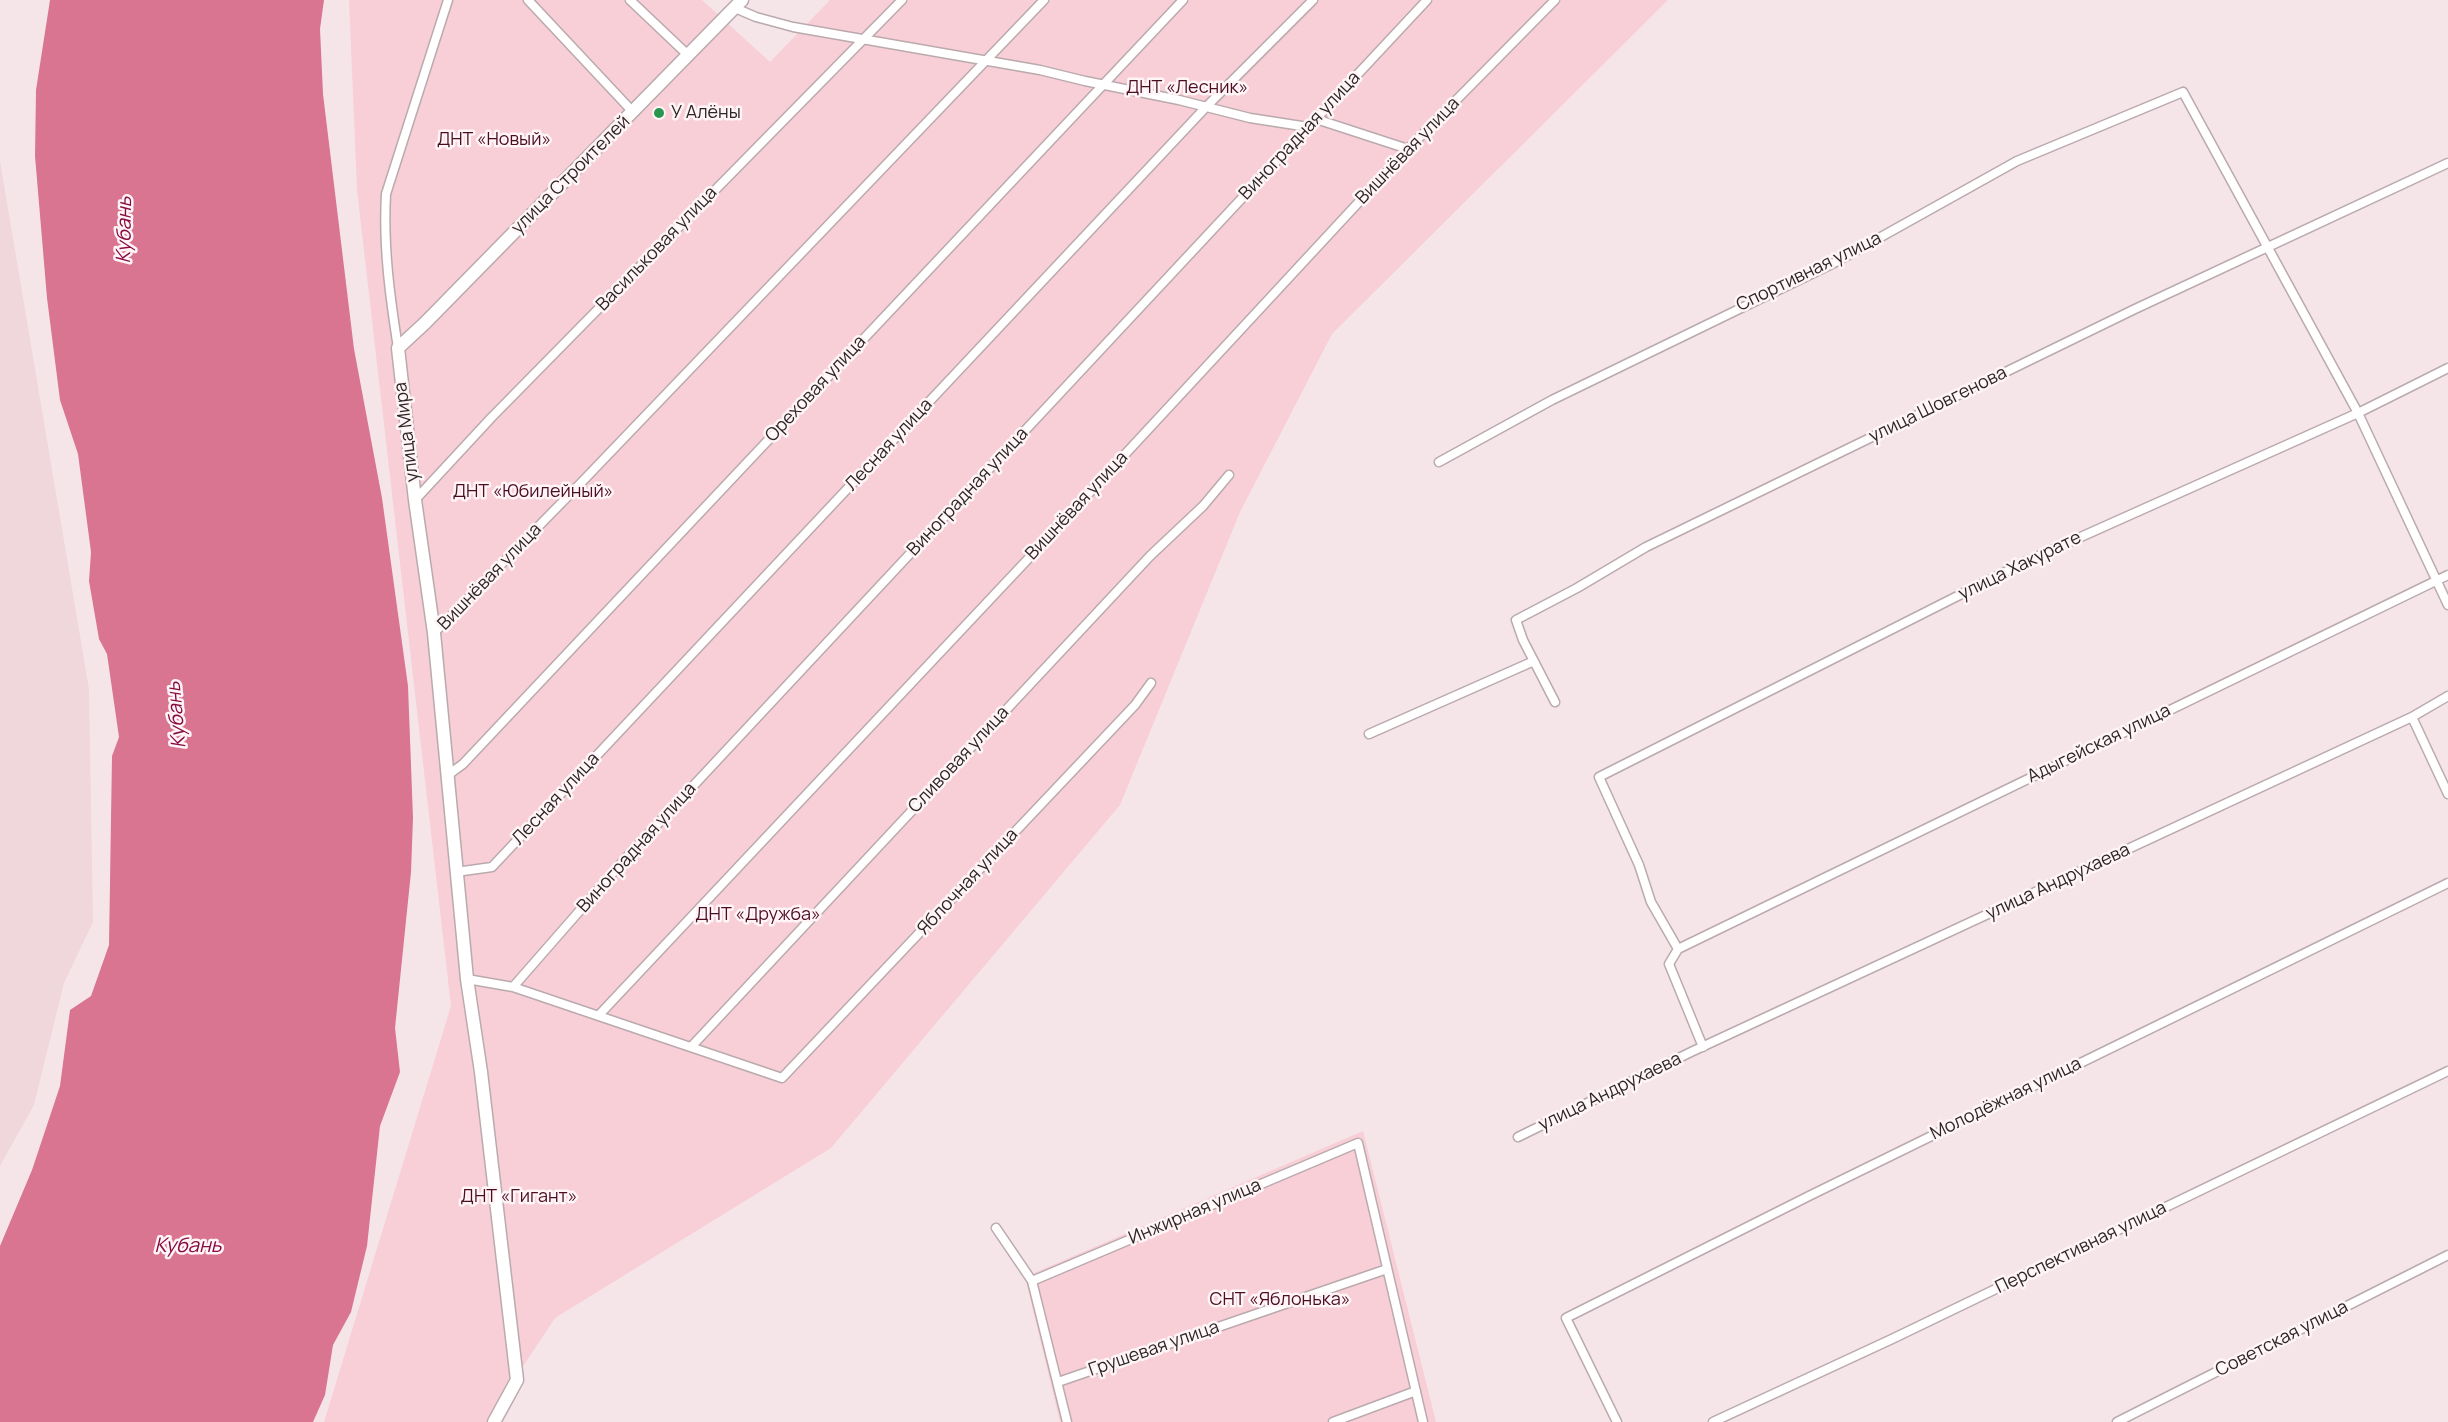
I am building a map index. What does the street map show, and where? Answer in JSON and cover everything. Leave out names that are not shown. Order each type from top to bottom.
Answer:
[{"type":"street","name":"улица Мира","points":[[448,0],[386,195],[384,225],[389,286],[415,500],[434,633],[467,979],[481,1072],[518,1380],[494,1422]]},
{"type":"street","points":[[528,0],[633,112]]},
{"type":"street","points":[[630,0],[689,56]]},
{"type":"street","name":"Васильковая улица","points":[[415,500],[525,384],[902,0]]},
{"type":"street","name":"Вишнёвая улица","points":[[434,633],[1044,0]]},
{"type":"street","name":"Ореховая улица","points":[[448,775],[463,764],[1183,0]]},
{"type":"street","name":"Лесная улица","points":[[456,872],[492,867],[1206,107],[1313,0]]},
{"type":"street","name":"Виноградная улица","points":[[513,987],[624,860],[1427,0]]},
{"type":"street","name":"Вишнёвая улица","points":[[599,1015],[1028,559],[1408,149],[1555,0]]},
{"type":"street","name":"улица Строителей","points":[[398,348],[738,4]]},
{"type":"street","points":[[738,4],[756,17],[793,27],[1040,70],[1250,118],[1308,127]]},
{"type":"street","name":"Спортивная улица","points":[[1439,462],[1552,400],[1836,262],[2017,162],[2183,92],[2265,247]]},
{"type":"street","points":[[1316,120],[1408,149]]},
{"type":"street","name":"улица Шовгенова","points":[[1555,702],[1523,640],[1516,620],[1577,588],[1646,547],[2265,247],[2448,163]]},
{"type":"street","points":[[2265,247],[2358,413],[2448,605]]},
{"type":"street","name":"улица Хакурате","points":[[1678,949],[1651,902],[1639,865],[1599,777],[2027,561],[2358,413],[2448,368]]},
{"type":"street","name":"Сливовая улица","points":[[691,1047],[1150,556],[1203,506],[1229,475]]},
{"type":"street","name":"Адыгейская улица","points":[[1678,949],[2448,575]]},
{"type":"street","points":[[1369,734],[1534,661]]},
{"type":"street","name":"Яблочная улица","points":[[691,1047],[782,1078],[1126,714],[1151,682]]},
{"type":"street","name":"улица Андрухаева","points":[[1518,1137],[1703,1047],[2412,717],[2448,696]]},
{"type":"street","points":[[2412,717],[2448,794]]},
{"type":"street","name":"Молодёжная улица","points":[[1617,1422],[1566,1318],[1810,1195],[2448,883]]},
{"type":"street","name":"улица Андрухаева","points":[[1678,949],[1669,964],[1703,1047]]},
{"type":"street","points":[[467,979],[513,987],[691,1047]]},
{"type":"street","name":"Перспективная улица","points":[[1713,1422],[1892,1339],[2448,1071]]},
{"type":"street","name":"Инжирная улица","points":[[1032,1281],[1358,1143],[1387,1269]]},
{"type":"street","points":[[996,1228],[1032,1281],[1067,1422]]},
{"type":"street","name":"Советская улица","points":[[2117,1422],[2448,1255]]},
{"type":"street","points":[[1387,1269],[1423,1422]]},
{"type":"street","name":"Грушевая улица","points":[[1058,1382],[1387,1269]]},
{"type":"street","points":[[1333,1422],[1416,1391]]},
{"type":"shaded area","points":[[0,161],[89,689],[93,922],[64,983],[34,1105],[0,1166]]},
{"type":"green space","points":[[349,0],[702,0],[770,62],[830,0],[1668,0],[1332,334],[1240,512],[1120,805],[831,1148],[555,1318],[486,1422],[324,1422],[451,1006],[357,190]]},
{"type":"green space","name":"СНТ «Яблонька»","points":[[1363,1131],[1436,1422],[1060,1422],[1025,1277]]},
{"type":"water","name":"Кубань","points":[[50,0],[324,0],[320,29],[323,94],[354,349],[382,498],[408,686],[413,818],[411,872],[395,1028],[400,1072],[380,1126],[367,1246],[351,1312],[333,1345],[325,1395],[313,1422],[0,1422],[0,1246],[32,1170],[60,1086],[70,1010],[91,996],[109,945],[112,756],[119,737],[107,654],[99,639],[89,581],[91,552],[78,454],[60,400],[47,298],[35,156],[36,90]]},
{"type":"place","name":"У Алёны","points":[[659,113]]},
{"type":"park label","name":"ДНТ «Лесник»","points":[[1187,88]]},
{"type":"park label","name":"ДНТ «Новый»","points":[[494,140]]},
{"type":"park label","name":"ДНТ «Юбилейный»","points":[[533,492]]},
{"type":"park label","name":"ДНТ «Дружба»","points":[[758,915]]},
{"type":"park label","name":"ДНТ «Гигант»","points":[[519,1197]]}]
